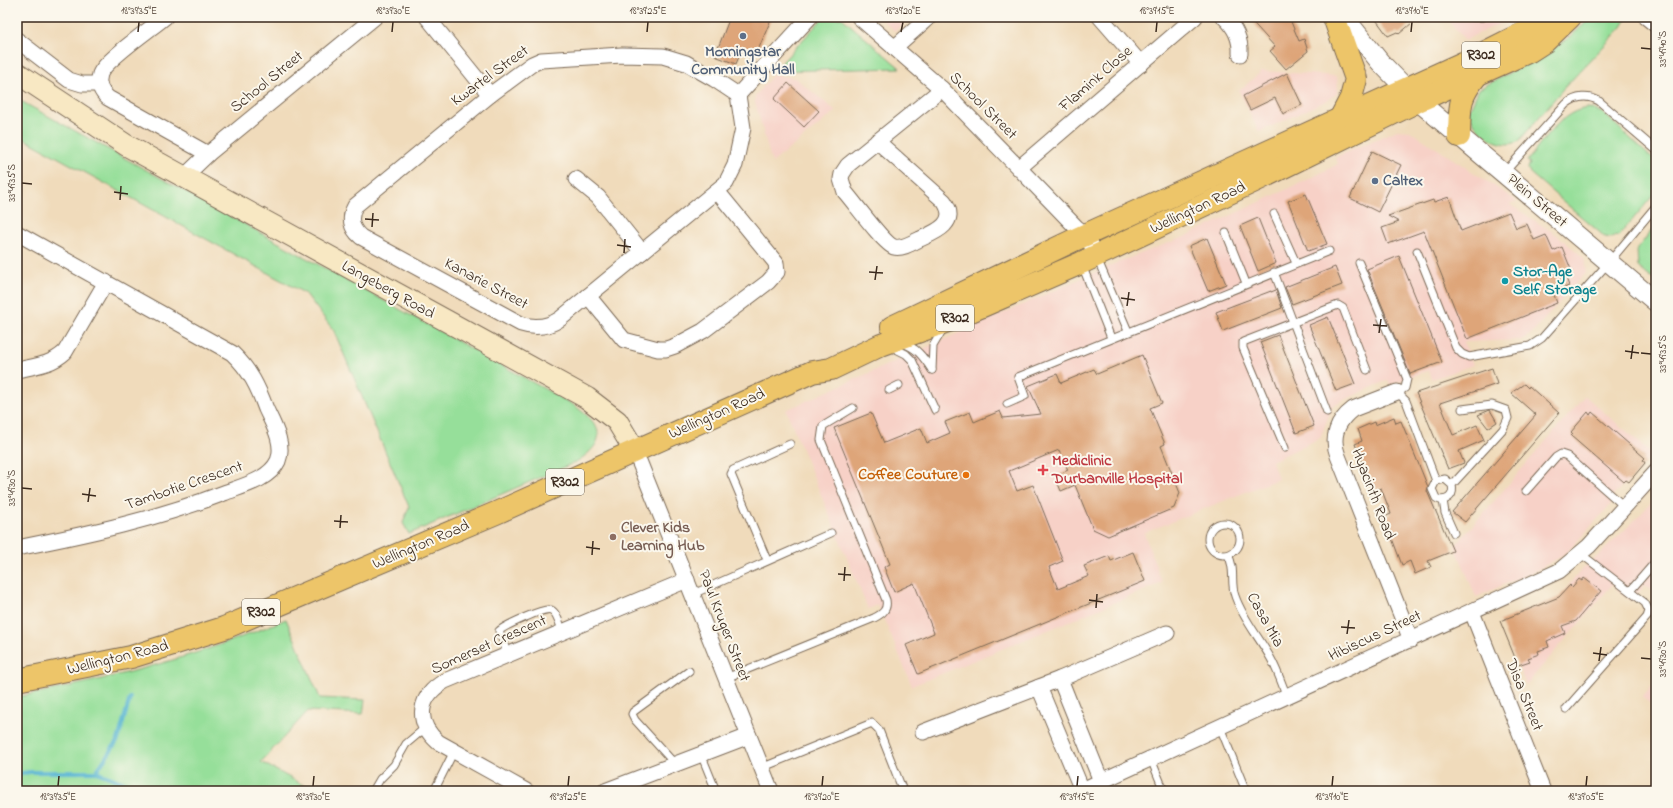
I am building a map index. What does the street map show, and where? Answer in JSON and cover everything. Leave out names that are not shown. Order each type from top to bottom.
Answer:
[{"type":"main road","points":[[1334,17],[1356,79],[1351,98],[1340,119]]},
{"type":"main road","name":"Wellington Road","points":[[17,680],[132,657],[224,628],[496,513],[812,372],[831,369],[885,341],[948,321],[1089,259],[1259,179],[1555,17]]},
{"type":"main road","name":"Wellington Road","points":[[812,372],[824,358],[1078,235],[1340,119],[1477,75],[1530,51],[1544,42],[1570,17]]},
{"type":"main road","name":"Langeberg Road","points":[[17,73],[126,145],[587,398],[617,420],[635,451]]},
{"type":"main road","points":[[1459,136],[1461,98],[1465,90],[1477,75]]},
{"type":"main road","name":"Langeberg Road","points":[[17,87],[82,126],[126,145]]},
{"type":"street","points":[[165,17],[106,64],[100,73],[99,84],[108,98],[208,154]]},
{"type":"street","name":"School Street","points":[[184,177],[208,154],[376,17]]},
{"type":"street","points":[[427,17],[490,95]]},
{"type":"street","points":[[738,95],[810,17]]},
{"type":"street","name":"School Street","points":[[859,17],[942,89],[1019,168],[1078,235],[1089,259]]},
{"type":"street","points":[[894,48],[929,17]]},
{"type":"street","points":[[1100,17],[1141,64]]},
{"type":"street","name":"Flamink Close","points":[[1019,168],[1195,17]]},
{"type":"street","points":[[1224,17],[1237,34],[1240,43],[1240,54]]},
{"type":"street","name":"Plein Street","points":[[1344,17],[1380,62],[1412,95],[1656,302]]},
{"type":"street","points":[[1646,17],[1656,25]]},
{"type":"street","points":[[17,40],[70,80],[82,84],[99,84]]},
{"type":"street","name":"Kwartel Street","points":[[351,216],[356,206],[360,202],[490,95],[532,64],[541,60],[622,55],[664,56],[679,60],[714,79],[738,95]]},
{"type":"street","points":[[877,141],[944,201],[948,210],[948,220],[942,228],[902,247],[889,244],[845,192],[841,184],[842,174],[844,169],[877,141],[942,89]]},
{"type":"street","name":"Kanarie Street","points":[[351,216],[353,228],[361,237],[521,324],[535,327],[549,325],[560,319],[726,183],[735,165],[743,128],[738,95]]},
{"type":"street","points":[[576,179],[598,197],[642,252]]},
{"type":"street","points":[[588,296],[624,340],[658,349],[666,349],[704,331],[768,282],[777,272],[776,262],[718,191]]},
{"type":"street","name":"Tambotie Crescent","points":[[17,233],[221,346],[242,362],[255,382],[278,438],[280,448],[277,462],[271,470],[258,480],[182,509],[102,531],[17,548]]},
{"type":"street","points":[[17,370],[47,364],[57,360],[65,352],[106,282]]},
{"type":"street","name":"Hyacinth Road","points":[[1397,392],[1353,410],[1347,414],[1338,425],[1335,444],[1338,456],[1411,640]]},
{"type":"street","name":"Paul Kruger Street","points":[[635,451],[771,791]]},
{"type":"street","name":"Hibiscus Street","points":[[1081,791],[1546,577],[1581,554],[1654,477]]},
{"type":"street","name":"Somerset Crescent","points":[[425,728],[423,711],[424,702],[434,687],[563,632],[690,587]]},
{"type":"street","name":"Disa Street","points":[[1472,612],[1543,791]]},
{"type":"street","points":[[923,732],[1060,679],[1167,632]]},
{"type":"street","points":[[1060,679],[1101,781]]},
{"type":"street","points":[[1039,687],[1081,791]]},
{"type":"street","points":[[425,728],[438,742],[526,791]]},
{"type":"street","points":[[605,791],[632,786],[675,764],[749,736]]},
{"type":"lane","points":[[1473,17],[1483,17]]},
{"type":"lane","points":[[1504,173],[1566,104],[1579,98],[1593,98],[1599,101],[1656,150]]},
{"type":"lane","points":[[1417,251],[1456,348],[1462,354],[1469,357],[1530,346],[1537,342],[1610,262],[1656,206]]},
{"type":"lane","points":[[1274,214],[1296,263]]},
{"type":"lane","points":[[1226,233],[1246,283]]},
{"type":"lane","points":[[1007,404],[1025,396],[1018,377],[1329,250]]},
{"type":"lane","points":[[1089,259],[1128,331]]},
{"type":"lane","points":[[1089,259],[1111,338]]},
{"type":"lane","points":[[1359,263],[1407,379],[1405,388],[1397,392],[1406,401],[1436,481],[1432,489],[1433,494],[1436,498],[1443,500],[1449,498],[1452,494],[1452,485],[1503,429],[1508,418],[1506,410],[1497,405],[1462,409]]},
{"type":"lane","points":[[1274,272],[1327,412]]},
{"type":"lane","points":[[1285,448],[1242,345],[1244,340],[1334,304],[1340,306],[1367,370]]},
{"type":"lane","points":[[885,341],[907,344],[918,352],[932,370],[933,346],[948,321]]},
{"type":"lane","points":[[885,341],[900,350],[912,360],[935,410]]},
{"type":"lane","points":[[888,390],[899,385]]},
{"type":"lane","points":[[726,678],[874,618],[884,613],[886,609],[886,600],[821,440],[823,426],[853,408]]},
{"type":"lane","points":[[767,560],[731,474],[733,470],[790,444]]},
{"type":"lane","points":[[1526,491],[1556,456],[1561,454],[1567,456],[1625,507]]},
{"type":"lane","points":[[1436,481],[1445,479],[1452,485]]},
{"type":"lane","points":[[1443,500],[1445,513],[1454,533]]},
{"type":"lane","points":[[1222,524],[1232,526],[1239,534],[1240,540],[1236,549],[1228,555],[1217,554],[1210,547],[1208,542],[1210,532],[1217,525],[1222,524]]},
{"type":"lane","points":[[690,587],[767,560],[831,533]]},
{"type":"lane","points":[[1566,709],[1648,615],[1646,604],[1581,554]]},
{"type":"lane","name":"Casa Mia","points":[[1228,555],[1233,563],[1235,595],[1255,635],[1270,657],[1287,696]]},
{"type":"lane","points":[[1630,591],[1656,561]]},
{"type":"lane","points":[[508,655],[499,631],[546,609],[554,612],[563,632]]},
{"type":"lane","points":[[675,764],[635,720],[632,714],[689,671]]},
{"type":"lane","points":[[761,768],[872,723],[879,730],[903,791]]},
{"type":"lane","points":[[1220,727],[1246,791]]},
{"type":"lane","points":[[373,791],[380,779],[394,765],[404,747],[425,728]]},
{"type":"lane","points":[[434,791],[454,751]]},
{"type":"lane","points":[[701,754],[716,791]]},
{"type":"lane","points":[[1151,759],[1164,791]]},
{"type":"shaded area","points":[[879,17],[911,17],[895,31]]},
{"type":"shaded area","points":[[1445,17],[1513,17],[1465,40]]},
{"type":"shaded area","points":[[1262,71],[1337,76],[1338,92],[1328,100],[1259,132],[1239,91]]},
{"type":"shaded area","points":[[773,75],[795,78],[836,111],[772,163],[755,102],[755,96]]},
{"type":"shaded area","name":"Mediclinic Durbanville Hospital","points":[[1397,130],[1410,131],[1517,201],[1509,204],[1557,235],[1584,258],[1586,273],[1531,334],[1521,340],[1464,342],[1473,365],[1432,379],[1429,370],[1390,385],[1388,380],[1333,405],[1320,438],[1272,461],[1278,479],[1144,533],[1162,583],[912,686],[878,605],[868,609],[786,410],[1116,263],[1182,238],[1307,180],[1338,164],[1336,157]]},
{"type":"shaded area","points":[[1585,396],[1653,454],[1626,484],[1624,484],[1610,499],[1611,504],[1562,556],[1539,569],[1476,597],[1455,546]]},
{"type":"shaded area","points":[[1656,497],[1656,592],[1655,593],[1645,585],[1631,601],[1612,585],[1526,685],[1500,621],[1559,597],[1583,568],[1597,557],[1639,516]]},
{"type":"shaded area","points":[[1656,681],[1656,708],[1642,697]]},
{"type":"green space","points":[[1592,17],[1625,17],[1626,20],[1622,27],[1562,90],[1519,141],[1512,144],[1504,144],[1481,132],[1471,118],[1469,111],[1479,89],[1539,57],[1570,37]]},
{"type":"green space","points":[[823,18],[842,18],[900,68],[774,71]]},
{"type":"green space","points":[[17,99],[572,404],[590,418],[595,425],[598,432],[598,439],[594,446],[587,454],[576,462],[409,534],[403,523],[409,507],[334,331],[306,294],[17,135]]},
{"type":"green space","points":[[1589,108],[1603,113],[1656,162],[1656,192],[1618,237],[1616,235],[1612,238],[1605,237],[1530,173],[1528,168],[1530,163],[1527,161],[1562,120],[1579,110]]},
{"type":"green space","points":[[1656,225],[1656,282],[1638,267],[1637,249]]},
{"type":"green space","points":[[286,619],[320,698],[365,700],[363,714],[308,711],[261,762],[314,791],[17,791],[17,697],[86,683],[154,666],[220,645]]},
{"type":"building","name":"Morningstar Community Hall","points":[[730,17],[772,17],[756,55],[742,49],[736,64],[715,56]]},
{"type":"building","points":[[1248,17],[1289,17],[1299,41],[1304,39],[1308,51],[1286,69],[1270,51],[1275,47]]},
{"type":"building","points":[[1374,17],[1419,17],[1399,34],[1397,32],[1388,36]]},
{"type":"building","points":[[1287,73],[1302,105],[1283,114],[1275,98],[1250,110],[1243,96]]},
{"type":"building","points":[[788,83],[819,111],[804,127],[774,99]]},
{"type":"building","name":"Caltex","points":[[1372,151],[1401,165],[1378,212],[1350,198]]},
{"type":"building","points":[[1306,194],[1327,244],[1308,251],[1288,201]]},
{"type":"building","name":"Stor-Age Self Storage","points":[[1449,197],[1461,231],[1509,212],[1516,228],[1527,224],[1534,240],[1546,235],[1553,251],[1562,247],[1572,272],[1565,275],[1569,286],[1553,292],[1557,303],[1467,339],[1424,231],[1388,244],[1382,228],[1399,222],[1388,216],[1433,200],[1434,202]]},
{"type":"building","points":[[1258,218],[1276,263],[1258,271],[1240,226]]},
{"type":"building","points":[[1207,238],[1226,284],[1208,291],[1189,246]]},
{"type":"building","points":[[1399,256],[1442,362],[1410,374],[1367,269]]},
{"type":"building","points":[[1335,267],[1342,285],[1292,304],[1285,287]]},
{"type":"building","points":[[1276,290],[1282,308],[1223,331],[1216,312]]},
{"type":"building","points":[[1328,317],[1355,384],[1336,391],[1309,325]]},
{"type":"building","points":[[1278,335],[1314,426],[1296,433],[1260,342]]},
{"type":"building","points":[[1142,355],[1162,403],[1150,408],[1165,444],[1161,446],[1180,493],[1174,508],[1108,536],[1093,529],[1075,485],[1061,491],[1055,476],[1068,470],[1059,450],[1009,471],[1017,491],[1033,485],[1063,561],[1049,567],[1058,589],[1089,576],[1084,566],[1109,556],[1111,561],[1133,552],[1145,581],[918,674],[906,645],[934,633],[914,583],[894,592],[884,567],[890,564],[834,428],[871,413],[884,443],[921,428],[927,443],[950,433],[945,422],[970,412],[974,422],[1000,411],[1003,418],[1041,414],[1028,386],[1057,374],[1061,383],[1094,369],[1097,374]]},
{"type":"building","points":[[1492,368],[1497,384],[1440,403],[1453,435],[1477,425],[1484,440],[1459,451],[1464,463],[1448,469],[1416,393]]},
{"type":"building","points":[[1524,384],[1528,388],[1529,386],[1559,413],[1465,522],[1452,512],[1536,415],[1511,393]]},
{"type":"building","points":[[1490,410],[1497,422],[1488,428],[1478,415]]},
{"type":"building","points":[[1588,412],[1590,415],[1592,412],[1645,458],[1643,460],[1645,463],[1629,482],[1626,480],[1624,482],[1571,436],[1573,434],[1571,432]]},
{"type":"building","points":[[1394,417],[1396,423],[1401,421],[1428,487],[1427,491],[1453,551],[1428,561],[1431,567],[1415,574],[1410,561],[1402,565],[1384,517],[1391,514],[1381,488],[1373,491],[1355,444],[1362,441],[1358,429],[1374,422],[1375,425]]},
{"type":"building","points":[[1584,578],[1601,591],[1576,621],[1562,626],[1565,633],[1547,641],[1549,647],[1538,651],[1539,654],[1528,658],[1530,661],[1518,665],[1500,621],[1559,597],[1570,585],[1572,587],[1579,579],[1582,581]]},
{"type":"waterway","points":[[96,772],[118,740],[130,698]]},
{"type":"waterway","points":[[17,774],[30,772],[96,772],[136,787],[186,789],[194,791]]},
{"type":"place","name":"Morningstar Community Hall","points":[[743,36]]},
{"type":"place","name":"Caltex","points":[[1375,181]]},
{"type":"place","name":"Stor-Age Self Storage","points":[[1505,281]]},
{"type":"place","name":"Mediclinic Durbanville Hospital","points":[[1043,470]]},
{"type":"place","name":"Coffee Couture","points":[[966,475]]},
{"type":"place","name":"Clever Kids Learning Hub","points":[[613,537]]}]
